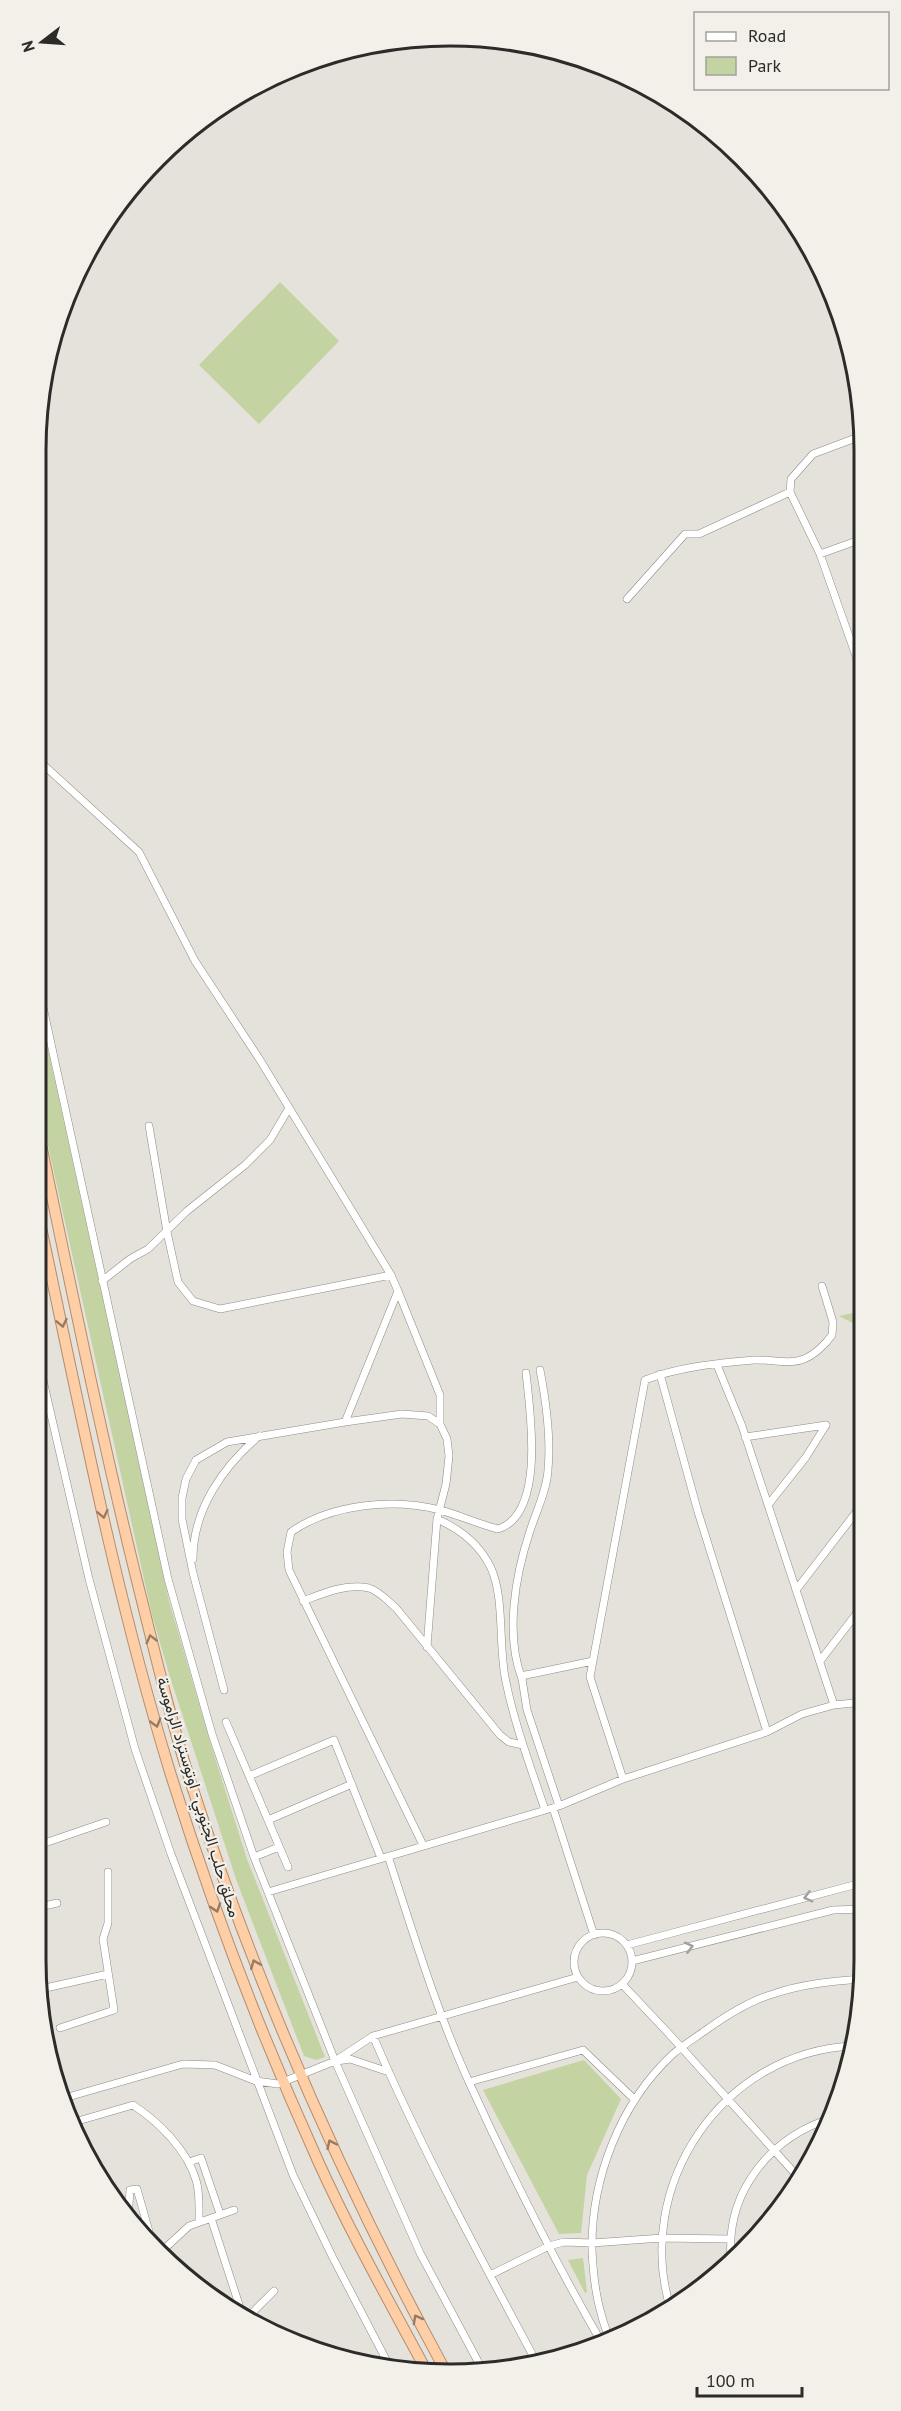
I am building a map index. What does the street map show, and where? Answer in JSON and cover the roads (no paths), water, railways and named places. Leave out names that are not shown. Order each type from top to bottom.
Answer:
[{"type":"highway","name":"محلق حلب الجنوبي - اوتوستراد الراموسة","points":[[46,1168],[121,1518],[157,1663],[188,1771],[238,1923],[299,2075],[393,2275],[442,2364]]},
{"type":"highway","name":"محلق حلب الجنوبي - اوتوستراد الراموسة","points":[[46,1251],[104,1521],[140,1666],[164,1751],[222,1927],[318,2162],[423,2364]]},
{"type":"street","points":[[854,439],[813,454],[791,479],[790,492],[820,554],[854,650]]},
{"type":"street","points":[[627,599],[685,534],[699,534],[790,492]]},
{"type":"street","points":[[820,554],[854,542]]},
{"type":"street","points":[[46,767],[139,852],[195,961],[289,1108],[391,1275],[398,1291],[440,1395],[440,1424],[447,1439],[449,1456],[446,1484],[437,1520],[427,1647]]},
{"type":"street","points":[[46,1021],[168,1579],[212,1734],[254,1857],[335,2061],[420,2253],[479,2364]]},
{"type":"street","points":[[102,1281],[130,1259],[148,1249],[187,1211],[245,1165],[270,1140],[289,1108]]},
{"type":"street","points":[[149,1126],[166,1232],[178,1282],[193,1301],[220,1309],[391,1275]]},
{"type":"street","points":[[623,1779],[590,1677],[645,1380],[660,1374],[717,1365],[757,1360],[783,1362],[804,1359],[832,1335],[833,1328],[822,1286]]},
{"type":"street","points":[[345,1422],[398,1291]]},
{"type":"street","points":[[717,1365],[745,1437],[834,1705]]},
{"type":"street","points":[[540,1370],[548,1472],[525,1546],[514,1606],[514,1645],[527,1710],[594,1935]]},
{"type":"street","points":[[423,1845],[289,1570],[287,1552],[291,1532],[307,1521],[344,1509],[394,1503],[439,1510],[498,1529],[505,1526],[522,1508],[528,1486],[532,1454],[526,1373]]},
{"type":"street","points":[[660,1374],[698,1512],[767,1732]]},
{"type":"street","points":[[46,1393],[89,1578],[135,1749],[171,1854],[293,2175],[386,2359]]},
{"type":"street","points":[[224,1690],[193,1573],[182,1519],[182,1498],[186,1479],[196,1460],[227,1442],[345,1422],[402,1414],[428,1416],[440,1424]]},
{"type":"street","points":[[745,1437],[826,1425],[806,1457],[768,1505]]},
{"type":"street","points":[[193,1573],[196,1530],[206,1501],[239,1453],[259,1436]]},
{"type":"street","points":[[796,1590],[854,1515]]},
{"type":"street","points":[[437,1520],[453,1526],[470,1539],[490,1567],[497,1587],[501,1653],[506,1683],[545,1810]]},
{"type":"street","points":[[303,1601],[333,1590],[370,1588],[396,1608],[500,1735],[509,1742],[523,1744]]},
{"type":"street","points":[[820,1661],[854,1617]]},
{"type":"street","points":[[522,1679],[531,1674],[593,1661]]},
{"type":"street","points":[[268,1892],[556,1807],[623,1779],[767,1732],[802,1714],[854,1702]]},
{"type":"street","points":[[226,1722],[288,1867]]},
{"type":"street","points":[[249,1776],[333,1740],[384,1857],[442,2016],[469,2082],[549,2246],[598,2336]]},
{"type":"street","points":[[268,1820],[352,1784]]},
{"type":"street","points":[[46,1843],[106,1822]]},
{"type":"street","points":[[254,1857],[279,1846]]},
{"type":"street","points":[[60,2028],[114,2010],[103,1939],[108,1923],[108,1872]]},
{"type":"street","points":[[627,1945],[854,1885]]},
{"type":"street","points":[[46,1906],[57,1903]]},
{"type":"street","points":[[633,1961],[833,1910],[854,1909]]},
{"type":"street","points":[[608,1933],[616,1935],[627,1945],[633,1961],[629,1976],[622,1984],[602,1991],[586,1985],[578,1977],[573,1963],[576,1951],[586,1938],[608,1933]]},
{"type":"street","points":[[47,1988],[108,1974]]},
{"type":"street","points":[[71,2097],[183,2064],[215,2065],[256,2081],[278,2084],[335,2061],[374,2036],[578,1977]]},
{"type":"street","points":[[607,2333],[594,2281],[592,2243],[598,2189],[606,2160],[618,2131],[635,2100],[650,2079],[681,2046],[747,2004],[774,1993],[854,1979]]},
{"type":"street","points":[[622,1984],[681,2046],[794,2172]]},
{"type":"street","points":[[374,2036],[389,2072],[490,2275],[533,2356]]},
{"type":"street","points":[[669,2300],[663,2276],[662,2238],[666,2206],[681,2162],[705,2122],[728,2099],[757,2076],[777,2065],[821,2050],[845,2047]]},
{"type":"street","points":[[469,2082],[582,2050],[635,2100]]},
{"type":"street","points":[[335,2061],[350,2059],[389,2072]]},
{"type":"street","points":[[80,2121],[133,2105],[147,2114],[189,2162],[197,2182],[199,2222]]},
{"type":"street","points":[[731,2251],[734,2217],[742,2194],[757,2168],[773,2150],[804,2128],[821,2122]]},
{"type":"street","points":[[189,2162],[201,2158],[220,2214]]},
{"type":"street","points":[[129,2205],[130,2190],[137,2189],[148,2228]]},
{"type":"street","points":[[167,2248],[189,2226],[234,2210]]},
{"type":"street","points":[[211,2218],[239,2304]]},
{"type":"street","points":[[490,2275],[549,2246],[564,2242],[592,2243],[662,2238],[730,2240]]},
{"type":"street","points":[[252,2312],[274,2292]]}]
